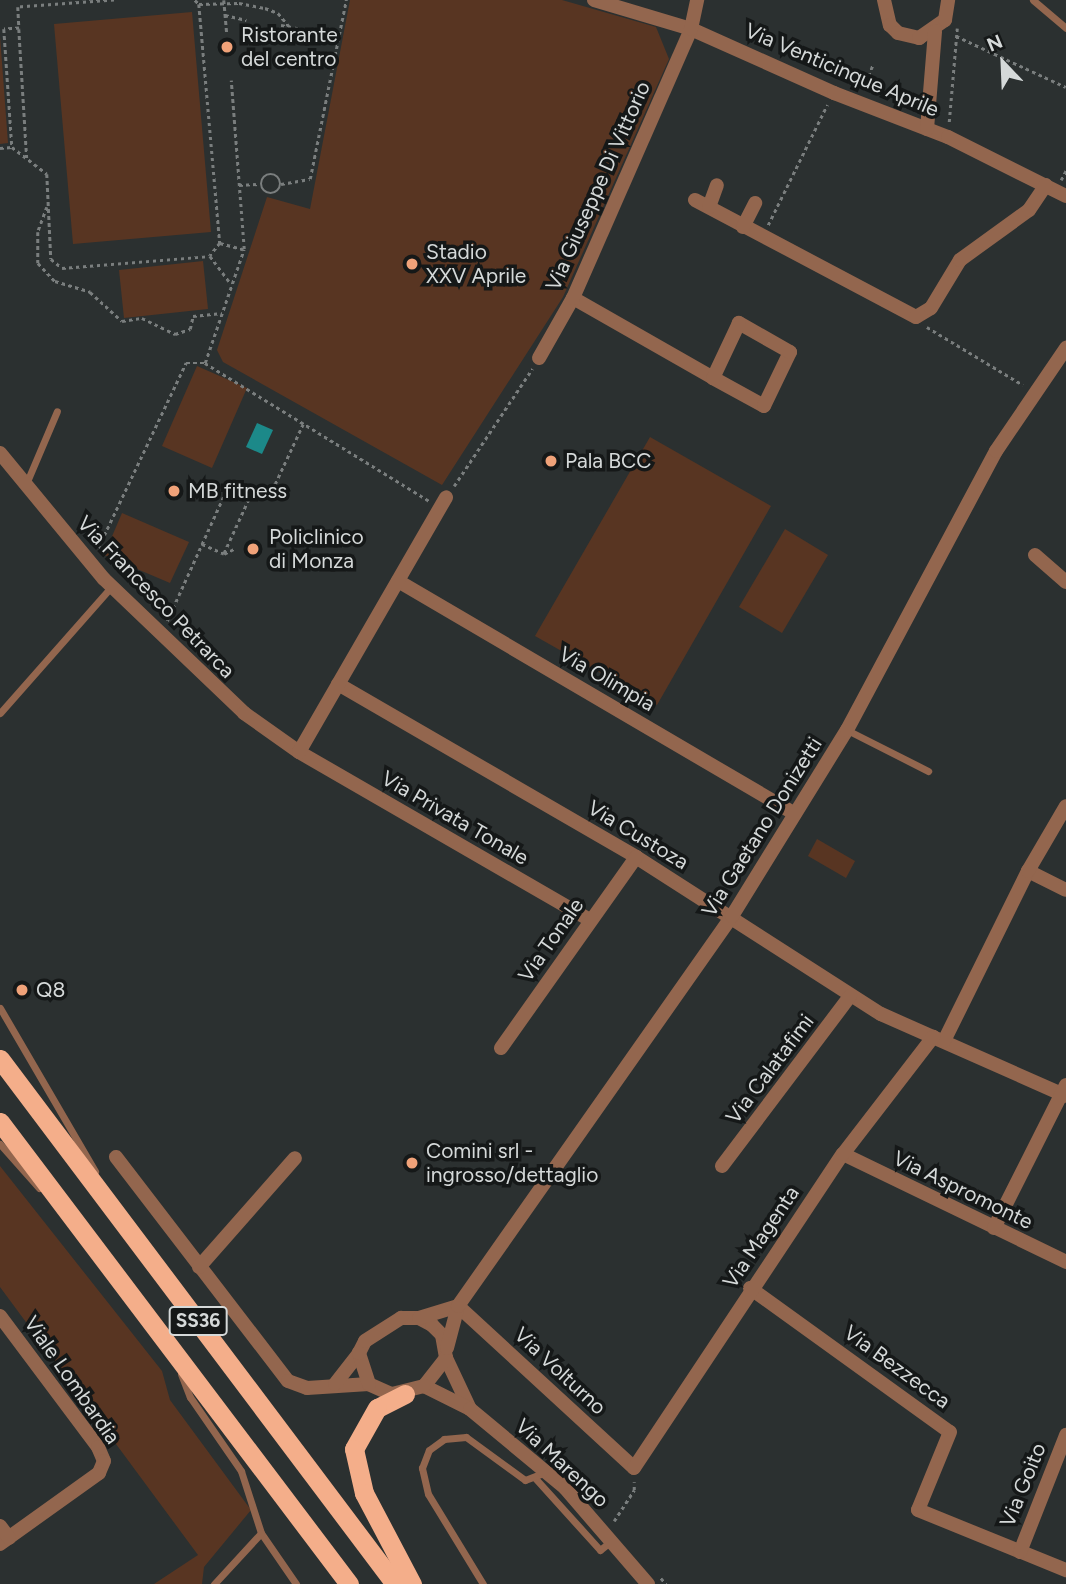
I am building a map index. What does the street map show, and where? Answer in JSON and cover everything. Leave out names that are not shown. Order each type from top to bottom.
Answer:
[{"type":"highway","name":"SS36","points":[[0,1059],[395,1584]]},
{"type":"highway","name":"SS36","points":[[0,1122],[349,1584]]},
{"type":"highway","points":[[405,1394],[377,1408],[354,1449],[364,1493],[412,1584]]},
{"type":"street","name":"Via Venticinque Aprile","points":[[594,0],[691,29],[834,93],[948,136],[1066,196]]},
{"type":"street","name":"Via Giuseppe Di Vittorio","points":[[539,358],[573,298],[691,29],[698,0]]},
{"type":"street","points":[[884,0],[885,16],[898,33],[919,38],[935,31],[945,20],[948,0]]},
{"type":"street","points":[[927,129],[935,31]]},
{"type":"street","points":[[695,200],[909,316],[928,312],[960,260],[1029,209],[1046,185]]},
{"type":"street","points":[[709,207],[718,186]]},
{"type":"street","points":[[743,227],[755,203]]},
{"type":"street","points":[[573,298],[713,378],[764,406],[790,352],[739,323],[713,378]]},
{"type":"street","name":"Via Gaetano Donizetti","points":[[446,1353],[458,1306],[732,916],[848,730],[996,451],[1034,391],[1066,348]]},
{"type":"street","name":"Via Francesco Petrarca","points":[[0,453],[90,564],[160,637],[244,713],[299,752]]},
{"type":"street","points":[[299,752],[443,502]]},
{"type":"street","points":[[1035,555],[1066,582]]},
{"type":"street","name":"Via Olimpia","points":[[398,581],[795,814]]},
{"type":"street","name":"Via Custoza","points":[[338,684],[636,857],[732,916],[850,996],[939,1039],[1065,1092]]},
{"type":"street","name":"Via Privata Tonale","points":[[299,752],[590,920]]},
{"type":"street","name":"Via Magenta","points":[[634,1468],[750,1288],[843,1154],[939,1039],[1028,871],[1066,806]]},
{"type":"street","name":"Via Tonale","points":[[501,1048],[636,857]]},
{"type":"street","points":[[1028,871],[1066,890]]},
{"type":"street","name":"Via Calatafimi","points":[[722,1166],[850,996]]},
{"type":"street","points":[[994,1228],[1065,1092]]},
{"type":"street","name":"Via Aspromonte","points":[[843,1154],[1066,1262]]},
{"type":"street","points":[[116,1157],[288,1381],[307,1388],[335,1384],[369,1384],[380,1391],[405,1394],[424,1385],[446,1353],[442,1335],[419,1318]]},
{"type":"street","points":[[199,1267],[295,1158]]},
{"type":"street","name":"Via Bezzecca","points":[[750,1288],[950,1432],[918,1510],[1020,1552]]},
{"type":"street","points":[[335,1384],[365,1341],[387,1324],[458,1306]]},
{"type":"street","name":"Via Volturno","points":[[458,1306],[634,1468]]},
{"type":"street","name":"Viale Lombardia","points":[[0,1315],[98,1447],[104,1461],[99,1473],[3,1536]]},
{"type":"street","points":[[359,1353],[369,1384]]},
{"type":"street","name":"Via Marengo","points":[[446,1353],[470,1409]]},
{"type":"street","name":"Via Marengo","points":[[424,1385],[470,1409],[541,1475],[617,1535],[653,1579]]},
{"type":"street","name":"Via Goito","points":[[1020,1552],[1066,1435]]},
{"type":"street","points":[[1020,1552],[1066,1570]]},
{"type":"lane","points":[[1033,0],[1066,28]]},
{"type":"lane","points":[[25,485],[57,411]]},
{"type":"lane","points":[[0,713],[111,587]]},
{"type":"lane","points":[[848,730],[928,771]]},
{"type":"lane","points":[[0,1008],[125,1224]]},
{"type":"lane","points":[[0,1144],[73,1218]]},
{"type":"lane","points":[[174,1353],[190,1397],[241,1471],[261,1533],[296,1584]]},
{"type":"lane","points":[[483,1584],[428,1494],[422,1468],[429,1450],[444,1439],[466,1437],[525,1480],[541,1475]]},
{"type":"lane","points":[[214,1584],[261,1533]]},
{"type":"path","points":[[27,158],[18,7],[114,0]]},
{"type":"path","points":[[195,0],[199,4],[219,243],[210,256]]},
{"type":"path","points":[[261,184],[271,194],[281,184],[310,179],[346,0]]},
{"type":"path","points":[[199,4],[224,1],[265,8],[278,13],[289,26]]},
{"type":"path","points":[[224,1],[227,32]]},
{"type":"path","points":[[225,15],[246,20]]},
{"type":"path","points":[[948,136],[957,24]]},
{"type":"path","points":[[281,25],[338,36]]},
{"type":"path","points":[[12,147],[2,29],[19,28]]},
{"type":"path","points":[[956,36],[1066,87]]},
{"type":"path","points":[[857,102],[873,64]]},
{"type":"path","points":[[205,363],[244,249],[231,81]]},
{"type":"path","points":[[761,237],[834,93]]},
{"type":"path","points":[[0,148],[12,147],[47,174],[51,259],[62,268],[210,256]]},
{"type":"path","points":[[239,185],[261,184],[270,175],[281,184]]},
{"type":"path","points":[[48,205],[38,232],[38,263],[55,281],[90,292],[122,321],[142,318],[175,334],[190,330],[193,316],[222,313]]},
{"type":"path","points":[[219,243],[244,249]]},
{"type":"path","points":[[210,256],[232,285]]},
{"type":"path","points":[[909,316],[1034,391]]},
{"type":"path","points":[[90,564],[186,363],[205,363],[303,424],[443,502],[539,358]]},
{"type":"path","points":[[224,554],[252,493],[275,484],[303,424]]},
{"type":"path","points":[[160,637],[230,482],[252,493]]},
{"type":"path","points":[[202,544],[224,554]]},
{"type":"path","points":[[224,554],[234,549]]},
{"type":"path","points":[[617,1535],[614,1521],[634,1490],[634,1468]]},
{"type":"path","points":[[653,1579],[666,1584]]},
{"type":"shaded area","name":"Stadio XXV Aprile","points":[[350,0],[562,0],[656,27],[669,59],[563,297],[442,485],[223,362],[217,350],[267,197],[310,209]]},
{"type":"shaded area","points":[[192,12],[211,232],[73,244],[54,24]]},
{"type":"shaded area","points":[[0,36],[8,143],[0,144]]},
{"type":"shaded area","points":[[203,261],[208,309],[124,318],[119,270]]},
{"type":"shaded area","points":[[197,366],[247,388],[212,468],[162,446]]},
{"type":"shaded area","points":[[650,437],[771,506],[657,705],[535,636]]},
{"type":"shaded area","points":[[122,513],[189,542],[170,583],[104,555]]},
{"type":"shaded area","points":[[785,529],[828,555],[782,633],[739,607]]},
{"type":"shaded area","points":[[817,839],[855,861],[846,878],[808,856]]},
{"type":"shaded area","points":[[0,1166],[162,1371],[170,1400],[251,1510],[204,1567],[202,1584],[154,1584],[198,1555],[0,1287]]},
{"type":"water","points":[[257,423],[273,430],[262,454],[246,447]]},
{"type":"place","name":"Ristorante del centro","points":[[227,47]]},
{"type":"place","name":"Stadio XXV Aprile","points":[[412,264]]},
{"type":"place","name":"Pala BCC","points":[[551,461]]},
{"type":"place","name":"MB fitness","points":[[174,491]]},
{"type":"place","name":"Policlinico di Monza","points":[[253,549]]},
{"type":"place","name":"Q8","points":[[22,990]]},
{"type":"place","name":"Comini srl - ingrosso/dettaglio","points":[[412,1163]]}]
